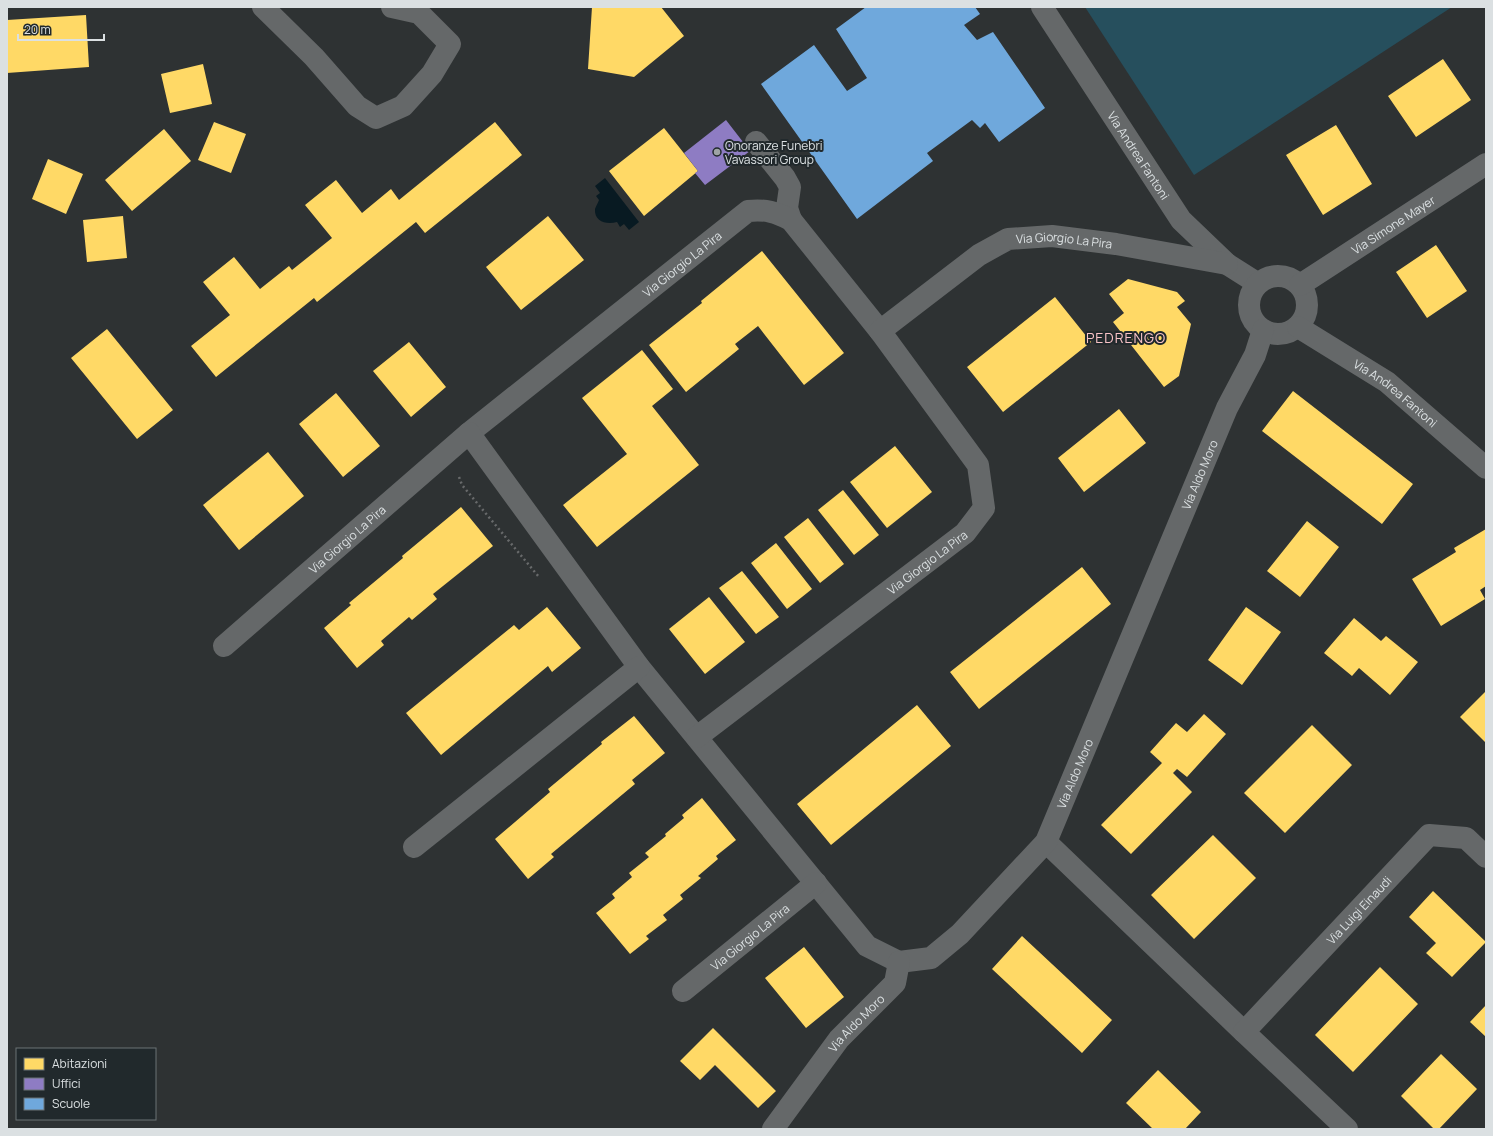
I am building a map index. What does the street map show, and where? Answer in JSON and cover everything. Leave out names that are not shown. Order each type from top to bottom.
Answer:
[{"type":"street","points":[[263,7],[314,57],[357,106],[376,118],[403,106],[432,74],[450,44],[419,13],[392,7]]},
{"type":"street","name":"Via Andrea Fantoni","points":[[1042,7],[1181,220],[1227,264],[1257,283]]},
{"type":"street","points":[[756,142],[785,178],[790,187],[787,208],[791,220]]},
{"type":"street","name":"Via Simone Mayer","points":[[1300,285],[1486,164]]},
{"type":"street","name":"Via Giorgio La Pira","points":[[224,646],[469,432],[739,217],[748,211],[760,209],[776,212],[791,220],[880,331],[978,465],[984,508],[965,533],[697,737]]},
{"type":"street","name":"Via Giorgio La Pira","points":[[880,331],[979,255],[1008,239],[1052,236],[1116,244],[1227,264]]},
{"type":"street","points":[[1274,275],[1292,279],[1300,285],[1306,295],[1307,306],[1304,318],[1298,327],[1281,334],[1263,330],[1255,324],[1249,314],[1248,303],[1251,292],[1257,283],[1274,275]]},
{"type":"street","name":"Via Andrea Fantoni","points":[[1298,327],[1387,382],[1486,468]]},
{"type":"street","name":"Via Aldo Moro","points":[[773,1129],[839,1039],[895,983],[899,962],[931,958],[960,934],[1046,842],[1227,408],[1255,355],[1263,330]]},
{"type":"street","points":[[469,432],[639,667],[867,946],[899,962]]},
{"type":"street","points":[[414,847],[639,667]]},
{"type":"street","name":"Via Luigi Einaudi","points":[[1244,1032],[1429,835],[1466,838],[1486,857]]},
{"type":"street","points":[[1046,842],[1347,1129]]},
{"type":"street","name":"Via Giorgio La Pira","points":[[683,991],[816,883]]},
{"type":"path","points":[[453,446],[457,473],[462,486],[544,582]]},
{"type":"shaded area","points":[[1085,7],[1452,7],[1194,175]]},
{"type":"shaded area","points":[[605,178],[639,222],[629,230],[624,224],[620,227],[617,222],[602,222],[595,213],[599,200],[596,196],[600,193],[595,186]]},
{"type":"building: Abitazioni","points":[[592,7],[661,7],[684,36],[634,77],[588,69]]},
{"type":"building: Abitazioni","points":[[86,15],[89,67],[7,73],[7,20]]},
{"type":"building: Abitazioni","points":[[1443,59],[1471,100],[1416,137],[1388,96]]},
{"type":"building: Abitazioni","points":[[203,64],[212,104],[170,113],[161,74]]},
{"type":"building: Abitazioni","points":[[214,122],[246,134],[231,173],[198,160]]},
{"type":"building: Abitazioni","points":[[495,122],[522,155],[425,233],[416,222],[317,302],[314,298],[216,377],[191,346],[230,315],[203,282],[234,257],[260,289],[289,266],[292,270],[332,238],[305,205],[336,180],[362,213],[391,189],[399,200]]},
{"type":"building: Abitazioni","points":[[1336,125],[1372,184],[1323,215],[1286,155]]},
{"type":"building: Abitazioni","points":[[664,128],[698,171],[644,216],[609,171]]},
{"type":"building: Abitazioni","points":[[164,129],[191,161],[132,211],[105,180]]},
{"type":"building: Abitazioni","points":[[48,159],[83,174],[66,214],[32,199]]},
{"type":"building: Abitazioni","points":[[123,216],[127,258],[87,262],[83,220]]},
{"type":"building: Abitazioni","points":[[548,216],[584,260],[521,310],[486,267]]},
{"type":"building: Abitazioni","points":[[1436,245],[1467,291],[1427,318],[1396,272]]},
{"type":"building: Abitazioni","points":[[762,251],[844,353],[804,385],[758,326],[735,344],[739,349],[686,392],[649,345],[702,303],[701,301]]},
{"type":"building: Abitazioni","points":[[1128,279],[1177,292],[1185,301],[1177,307],[1191,324],[1179,376],[1164,387],[1113,322],[1124,313],[1109,294]]},
{"type":"building: Abitazioni","points":[[1055,297],[1091,342],[1003,412],[967,367]]},
{"type":"building: Abitazioni","points":[[107,329],[173,410],[137,439],[71,358]]},
{"type":"building: Abitazioni","points":[[409,342],[446,387],[411,417],[373,371]]},
{"type":"building: Abitazioni","points":[[642,350],[673,389],[652,406],[699,465],[597,547],[563,505],[627,454],[582,398]]},
{"type":"building: Abitazioni","points":[[1293,391],[1413,484],[1382,524],[1262,431]]},
{"type":"building: Abitazioni","points":[[336,393],[380,446],[343,477],[299,424]]},
{"type":"building: Abitazioni","points":[[1119,409],[1146,443],[1084,492],[1058,458]]},
{"type":"building: Abitazioni","points":[[895,446],[932,492],[887,528],[850,482]]},
{"type":"building: Abitazioni","points":[[268,452],[304,496],[239,550],[203,505]]},
{"type":"building: Abitazioni","points":[[843,490],[879,535],[854,555],[818,510]]},
{"type":"building: Abitazioni","points":[[461,507],[493,546],[433,594],[437,599],[412,620],[409,617],[381,641],[384,645],[357,668],[324,628],[351,605],[349,603],[403,558],[402,556]]},
{"type":"building: Abitazioni","points":[[808,518],[844,564],[820,583],[784,537]]},
{"type":"building: Abitazioni","points":[[1307,521],[1339,547],[1300,597],[1267,571]]},
{"type":"building: Abitazioni","points":[[1486,529],[1486,586],[1480,590],[1485,599],[1441,626],[1412,579],[1456,552],[1454,548]]},
{"type":"building: Abitazioni","points":[[776,543],[812,589],[787,609],[751,563]]},
{"type":"building: Abitazioni","points":[[1082,567],[1111,604],[979,709],[950,672]]},
{"type":"building: Abitazioni","points":[[742,571],[779,617],[756,634],[719,588]]},
{"type":"building: Abitazioni","points":[[709,597],[745,642],[705,674],[669,629]]},
{"type":"building: Abitazioni","points":[[547,607],[581,648],[552,672],[548,666],[441,755],[406,713],[514,625],[519,630]]},
{"type":"building: Abitazioni","points":[[1246,607],[1281,632],[1242,685],[1208,660]]},
{"type":"building: Abitazioni","points":[[1354,618],[1381,641],[1386,636],[1418,662],[1390,695],[1359,668],[1352,676],[1324,653]]},
{"type":"building: Abitazioni","points":[[1486,691],[1486,743],[1460,717]]},
{"type":"building: Abitazioni","points":[[917,705],[951,746],[831,845],[797,804]]},
{"type":"building: Abitazioni","points":[[1204,714],[1226,734],[1187,777],[1177,769],[1173,773],[1192,792],[1131,854],[1101,825],[1162,763],[1150,752],[1176,723],[1187,732]]},
{"type":"building: Abitazioni","points":[[634,716],[665,753],[632,780],[635,784],[551,854],[554,857],[528,879],[495,839],[550,792],[548,789],[602,744],[601,742]]},
{"type":"building: Abitazioni","points":[[1312,725],[1352,765],[1285,833],[1244,793]]},
{"type":"building: Abitazioni","points":[[702,798],[736,840],[716,856],[718,859],[698,876],[701,878],[680,895],[683,899],[663,915],[667,920],[646,936],[649,939],[630,954],[596,913],[615,898],[612,894],[632,877],[629,873],[649,857],[645,853],[666,836],[665,834],[684,818],[682,815]]},
{"type":"building: Abitazioni","points":[[1213,835],[1256,878],[1194,939],[1151,895]]},
{"type":"building: Abitazioni","points":[[1433,891],[1486,942],[1452,977],[1426,953],[1436,943],[1409,917]]},
{"type":"building: Abitazioni","points":[[1022,936],[1112,1020],[1082,1053],[992,969]]},
{"type":"building: Abitazioni","points":[[804,947],[844,997],[806,1028],[765,978]]},
{"type":"building: Abitazioni","points":[[1380,967],[1418,1004],[1353,1072],[1315,1035]]},
{"type":"building: Abitazioni","points":[[1486,1005],[1486,1037],[1470,1022]]},
{"type":"building: Abitazioni","points":[[713,1028],[776,1091],[758,1108],[715,1065],[700,1080],[680,1061]]},
{"type":"building: Abitazioni","points":[[1441,1054],[1477,1089],[1439,1129],[1434,1129],[1401,1096]]},
{"type":"building: Abitazioni","points":[[1158,1070],[1201,1112],[1185,1129],[1153,1129],[1126,1103]]},
{"type":"building: Uffici","name":"Onoranze Funebri Vavassori Group","points":[[726,120],[750,151],[705,185],[695,173],[698,171],[684,153]]},
{"type":"building: Scuole","points":[[866,7],[975,7],[980,14],[964,25],[977,40],[993,32],[1045,108],[999,142],[985,123],[980,128],[972,120],[927,153],[933,161],[857,219],[761,84],[814,45],[847,91],[867,78],[836,29]]},
{"type":"place","name":"Onoranze Funebri Vavassori Group","points":[[717,152]]},
{"type":"district","name":"PEDRENGO","points":[[1126,337]]}]
